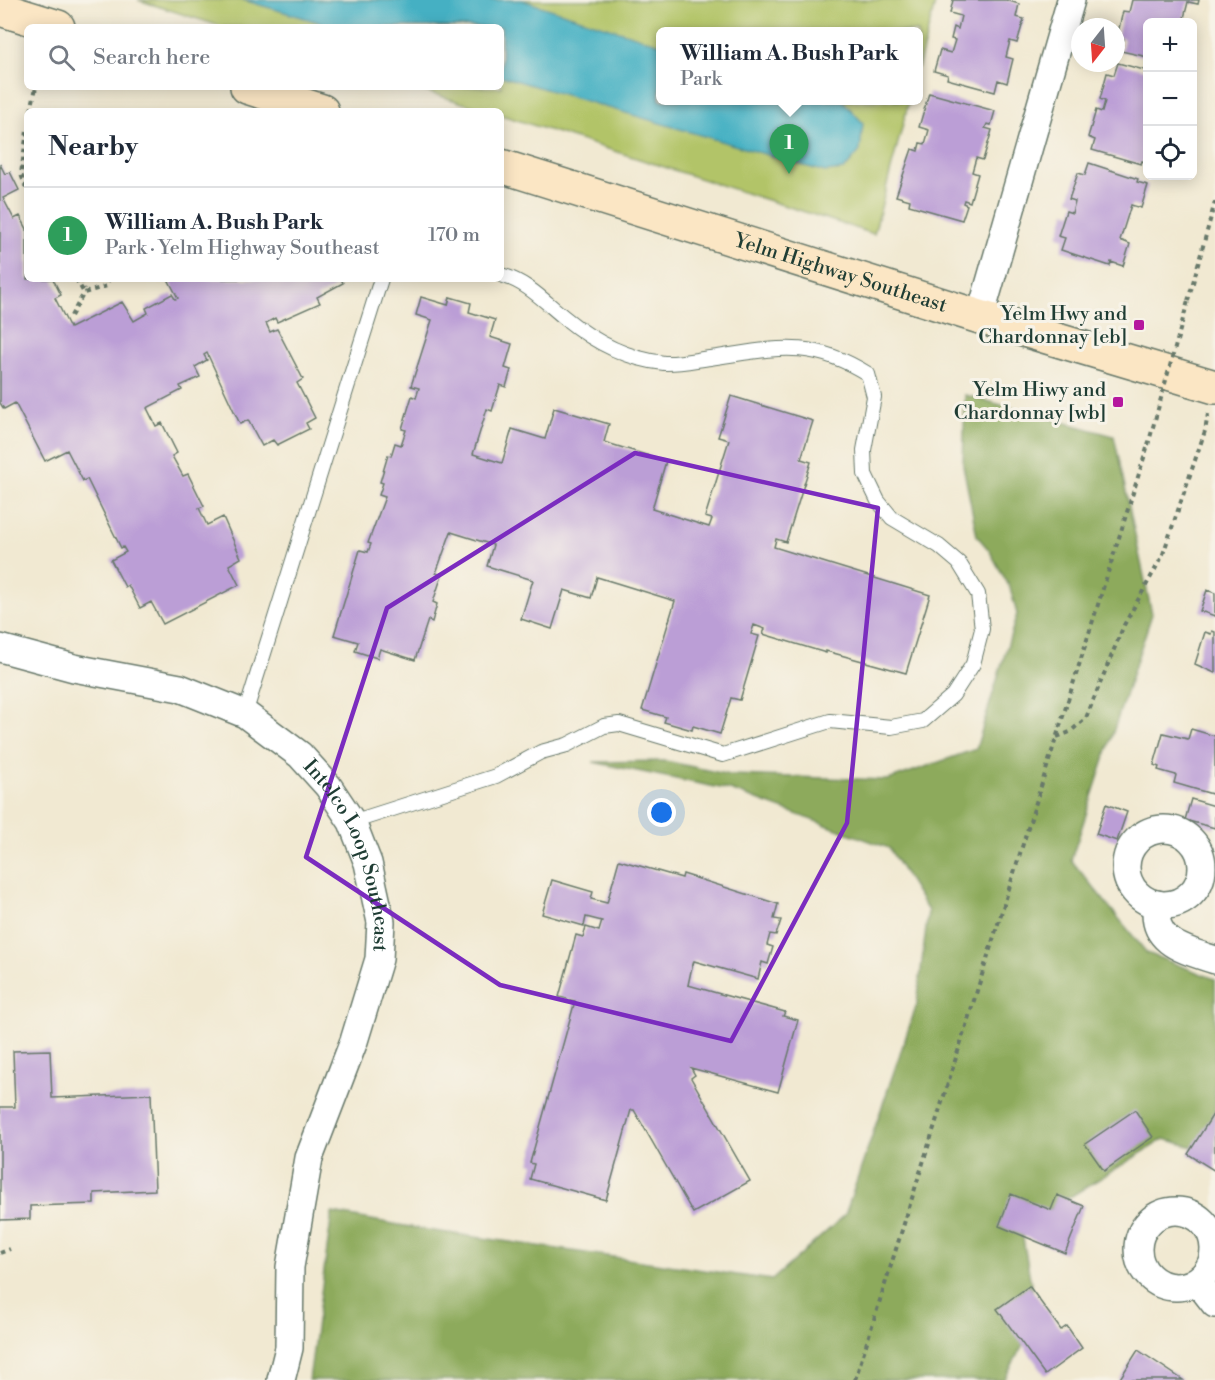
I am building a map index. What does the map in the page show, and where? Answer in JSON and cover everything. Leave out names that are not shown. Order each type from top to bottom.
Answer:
[{"type":"main road","points":[[0,9],[48,24]]},
{"type":"main road","points":[[256,90],[313,108]]},
{"type":"main road","name":"Yelm Highway Southeast","points":[[504,167],[980,317],[1215,387]]},
{"type":"street","points":[[980,317],[1071,0]]},
{"type":"street","name":"Intelco Loop Southeast","points":[[0,648],[74,668],[180,687],[245,714],[300,755],[328,786],[352,822],[368,863],[381,922],[379,959],[354,1041],[309,1158],[290,1268],[289,1348],[281,1380]]},
{"type":"street","points":[[1156,904],[1154,918],[1159,932],[1168,940],[1215,960]]},
{"type":"street","points":[[1197,1281],[1215,1304]]},
{"type":"lane","points":[[352,822],[496,776],[541,752],[567,745],[604,726],[620,724],[723,754],[830,721],[891,728],[923,722],[953,695],[973,664],[982,629],[978,594],[959,563],[939,546],[892,518],[878,501],[865,474],[865,440],[874,397],[868,374],[843,358],[800,348],[762,349],[665,363],[642,358],[594,339],[518,280],[504,276]]},
{"type":"lane","points":[[245,714],[380,282]]},
{"type":"path","points":[[32,108],[35,90]]},
{"type":"path","points":[[24,152],[21,174],[24,182]]},
{"type":"path","points":[[855,1380],[1148,445],[1215,202]]},
{"type":"path","points":[[78,282],[84,293]]},
{"type":"path","points":[[71,316],[84,293],[82,282]]},
{"type":"path","points":[[84,293],[107,286],[108,282]]},
{"type":"path","points":[[1056,738],[1070,732],[1086,718],[1124,625],[1162,557],[1205,431]]},
{"type":"path","points":[[0,1253],[10,1249]]},
{"type":"highlighted area","points":[[635,453],[878,508],[847,823],[731,1041],[500,985],[306,857],[387,608]]},
{"type":"green space","points":[[138,0],[936,0],[923,49],[923,27],[656,27],[656,105],[908,105],[874,234],[504,116],[504,108],[478,108],[422,90],[504,90],[504,24],[214,24]]},
{"type":"green space","points":[[965,395],[1114,436],[1152,614],[1071,860],[1147,953],[1215,979],[1215,1153],[1164,1139],[1021,1227],[1037,1318],[1004,1380],[309,1380],[332,1213],[427,1230],[772,1280],[845,1215],[917,1004],[928,911],[889,848],[730,790],[593,762],[666,761],[730,775],[888,780],[976,749],[1017,614],[1010,588],[989,550],[977,536],[963,465]]},
{"type":"water","points":[[243,0],[522,0],[656,43],[656,105],[847,105],[863,123],[860,151],[844,170],[825,172],[504,77],[504,24],[325,24]]},
{"type":"building","points":[[953,0],[1006,0],[1019,4],[1016,17],[1024,19],[1017,43],[1010,41],[1006,57],[1013,59],[1007,83],[998,80],[995,92],[947,79],[948,75],[934,71],[940,50],[951,53],[955,40],[951,39],[954,27],[958,29],[961,16],[950,13]]},
{"type":"building","points":[[1132,0],[1199,0],[1198,4],[1188,2],[1184,18],[1143,18],[1143,56],[1125,52],[1125,18],[1121,18],[1123,11],[1129,12]]},
{"type":"building","points":[[1125,65],[1143,70],[1143,161],[1141,164],[1092,150],[1095,140],[1088,137],[1096,110],[1102,112],[1105,101],[1100,99],[1107,73],[1114,75],[1115,72],[1125,72]]},
{"type":"building","points":[[929,93],[995,111],[991,125],[987,124],[985,128],[992,130],[983,160],[976,158],[972,172],[978,174],[970,202],[964,200],[963,203],[967,205],[962,220],[909,205],[910,200],[896,196],[912,149],[918,151],[920,143],[925,144],[929,130],[919,127]]},
{"type":"building","points":[[1089,163],[1138,179],[1137,182],[1148,185],[1141,208],[1131,205],[1120,240],[1130,244],[1123,266],[1111,262],[1110,266],[1061,250],[1065,238],[1058,236],[1066,211],[1072,213],[1075,201],[1069,199],[1078,173],[1085,175]]},
{"type":"building","points":[[0,164],[5,174],[10,172],[19,190],[3,198],[14,219],[20,216],[24,223],[24,282],[54,282],[61,295],[55,298],[70,328],[122,302],[134,321],[148,313],[146,308],[172,294],[175,299],[178,298],[170,282],[343,283],[317,297],[320,303],[277,322],[275,318],[266,323],[270,332],[277,329],[303,379],[297,383],[315,418],[306,423],[309,429],[277,445],[273,440],[262,446],[248,420],[240,424],[207,353],[204,355],[207,360],[195,367],[200,377],[180,386],[182,390],[147,408],[156,426],[162,423],[177,453],[172,456],[183,476],[188,474],[204,506],[199,508],[207,525],[223,517],[241,558],[229,565],[239,585],[163,624],[151,602],[140,608],[128,585],[125,587],[111,560],[126,552],[123,547],[121,548],[87,479],[83,481],[67,450],[45,461],[15,403],[4,409],[0,403]]},
{"type":"building","points":[[421,297],[448,305],[450,297],[471,303],[469,312],[495,320],[490,337],[512,344],[505,368],[511,370],[506,387],[500,385],[492,411],[487,409],[473,454],[502,463],[512,429],[545,439],[554,408],[609,424],[604,442],[666,461],[652,509],[709,527],[712,519],[705,517],[729,440],[718,437],[731,396],[813,421],[801,459],[811,462],[786,542],[776,539],[774,547],[930,595],[906,673],[763,634],[765,629],[754,625],[751,634],[759,636],[740,700],[731,698],[720,734],[693,726],[692,730],[664,722],[666,717],[642,710],[675,601],[597,577],[591,598],[564,590],[552,629],[521,619],[533,580],[487,566],[493,545],[451,532],[436,573],[442,575],[433,602],[437,604],[432,622],[428,620],[415,660],[380,649],[377,658],[355,651],[358,642],[334,635],[360,550],[368,552],[371,544],[368,543],[385,497],[379,495],[383,483],[380,482],[388,455],[391,456],[395,443],[401,445],[406,430],[402,429],[412,396],[416,398],[419,388],[411,386],[432,320],[416,315]]},
{"type":"building","points":[[1207,590],[1215,593],[1215,616],[1200,611]]},
{"type":"building","points":[[1212,631],[1215,632],[1215,673],[1195,664],[1205,632],[1211,634]]},
{"type":"building","points":[[1191,729],[1215,736],[1215,787],[1212,794],[1174,783],[1176,775],[1158,770],[1159,767],[1154,765],[1163,733],[1188,739]]},
{"type":"building","points":[[1191,799],[1215,806],[1215,828],[1185,820]]},
{"type":"building","points":[[1106,804],[1127,812],[1117,841],[1096,834]]},
{"type":"building","points":[[619,860],[682,878],[683,874],[778,904],[774,919],[781,920],[776,935],[770,934],[767,945],[773,947],[768,964],[762,962],[758,979],[694,961],[691,971],[688,985],[785,1012],[783,1016],[798,1020],[778,1092],[691,1068],[695,1075],[691,1078],[750,1181],[693,1213],[634,1110],[631,1110],[606,1200],[530,1179],[534,1164],[530,1163],[575,1001],[559,997],[576,935],[583,937],[586,927],[599,931],[602,921],[586,917],[584,926],[542,914],[552,880],[593,892],[591,899],[607,903]]},
{"type":"building","points":[[50,1050],[52,1098],[151,1094],[155,1190],[94,1193],[94,1204],[30,1206],[30,1219],[0,1220],[0,1107],[15,1107],[13,1051]]},
{"type":"building","points":[[1135,1110],[1153,1137],[1104,1171],[1085,1144]]},
{"type":"building","points":[[1215,1111],[1215,1171],[1188,1154]]},
{"type":"building","points":[[1011,1194],[1051,1210],[1057,1195],[1084,1206],[1065,1253],[999,1226]]},
{"type":"building","points":[[1029,1286],[1061,1330],[1067,1326],[1082,1348],[1045,1375],[997,1309]]},
{"type":"building","points":[[1138,1350],[1183,1380],[1119,1380]]},
{"type":"place","name":"William A. Bush Park","points":[[789,174]]},
{"type":"place","name":"Yelm Hwy and Chardonnay [eb]","points":[[1139,325]]},
{"type":"place","name":"Yelm Hiwy and Chardonnay [wb]","points":[[1118,402]]}]
